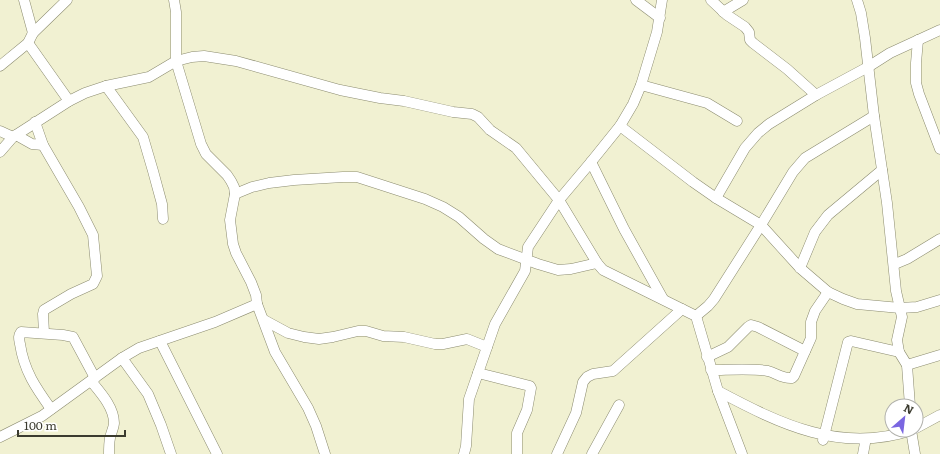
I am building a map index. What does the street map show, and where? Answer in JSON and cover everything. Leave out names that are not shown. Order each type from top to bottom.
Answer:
[{"type":"street","points":[[24,0],[33,33]]},
{"type":"street","points":[[0,66],[28,43],[33,33],[67,0]]},
{"type":"street","points":[[174,0],[176,12],[176,61],[201,144],[209,158],[232,181],[235,194],[230,220],[233,244],[251,282],[256,295],[257,304],[275,352],[308,408],[316,426],[325,454]]},
{"type":"street","points":[[636,0],[660,18]]},
{"type":"street","points":[[464,454],[466,446],[469,399],[495,324],[525,272],[528,246],[559,200],[620,126],[634,104],[641,85],[660,18],[662,0]]},
{"type":"street","points":[[711,0],[723,12],[746,27],[749,32],[750,40],[753,43],[816,95]]},
{"type":"street","points":[[723,12],[743,0]]},
{"type":"street","points":[[857,0],[861,13],[887,203],[896,291],[902,319],[898,335],[899,352],[907,365],[909,398]]},
{"type":"street","points":[[716,198],[745,148],[769,124],[816,95],[868,67],[890,53],[940,30]]},
{"type":"street","points":[[918,40],[916,83],[940,149]]},
{"type":"street","points":[[28,43],[70,101]]},
{"type":"street","points":[[0,152],[14,136],[85,93],[106,86],[149,77],[176,61],[204,56],[236,62],[340,90],[380,98],[404,100],[453,112],[472,114],[478,117],[490,130],[516,148],[559,200],[597,263],[603,270],[696,316],[711,370],[742,454]]},
{"type":"street","points":[[641,85],[707,103],[737,121]]},
{"type":"street","points":[[106,86],[143,138],[162,204],[163,220]]},
{"type":"street","points":[[696,316],[714,299],[761,225],[782,187],[805,158],[874,116]]},
{"type":"street","points":[[35,122],[43,145],[80,207],[93,235],[97,276],[93,284],[71,294],[44,310],[42,314],[44,333]]},
{"type":"street","points":[[620,126],[693,182],[716,198],[761,225],[800,268],[828,292],[857,304],[900,308],[917,307],[940,300]]},
{"type":"street","points":[[0,131],[32,144],[43,145]]},
{"type":"street","points":[[591,162],[624,229],[663,299]]},
{"type":"street","points":[[800,268],[815,232],[828,215],[882,170]]},
{"type":"street","points":[[235,194],[252,187],[269,183],[343,176],[357,178],[424,199],[443,207],[459,217],[498,249],[526,260],[558,270],[571,269],[597,263]]},
{"type":"street","points":[[894,264],[908,258],[940,238]]},
{"type":"street","points":[[514,254],[528,246]]},
{"type":"street","points":[[525,272],[538,264]]},
{"type":"street","points":[[711,370],[767,371],[776,373],[784,378],[792,378],[810,338],[811,322],[828,292]]},
{"type":"street","points":[[0,437],[30,422],[51,409],[122,358],[139,348],[215,322],[257,304]]},
{"type":"street","points":[[556,454],[576,413],[583,382],[587,377],[593,374],[613,371],[682,309]]},
{"type":"street","points":[[264,320],[288,333],[304,337],[326,338],[358,331],[383,336],[404,336],[435,344],[443,344],[467,339],[487,347]]},
{"type":"street","points":[[707,357],[728,347],[751,325],[805,351]]},
{"type":"street","points":[[51,409],[26,369],[22,357],[19,337],[21,332],[63,334],[73,337],[113,418],[114,424],[110,438],[109,454]]},
{"type":"street","points":[[160,340],[217,454]]},
{"type":"street","points":[[823,440],[848,342],[851,341],[899,352]]},
{"type":"street","points":[[907,365],[940,355]]},
{"type":"street","points":[[122,358],[148,394],[171,454]]},
{"type":"street","points":[[478,373],[530,386],[531,388],[527,410],[517,433],[517,454]]},
{"type":"street","points":[[718,391],[791,430],[823,440],[865,444],[893,438]]},
{"type":"street","points":[[592,454],[619,405]]},
{"type":"street","points":[[924,424],[940,415]]},
{"type":"street","points":[[914,438],[915,454]]},
{"type":"street","points":[[863,454],[865,444]]}]
